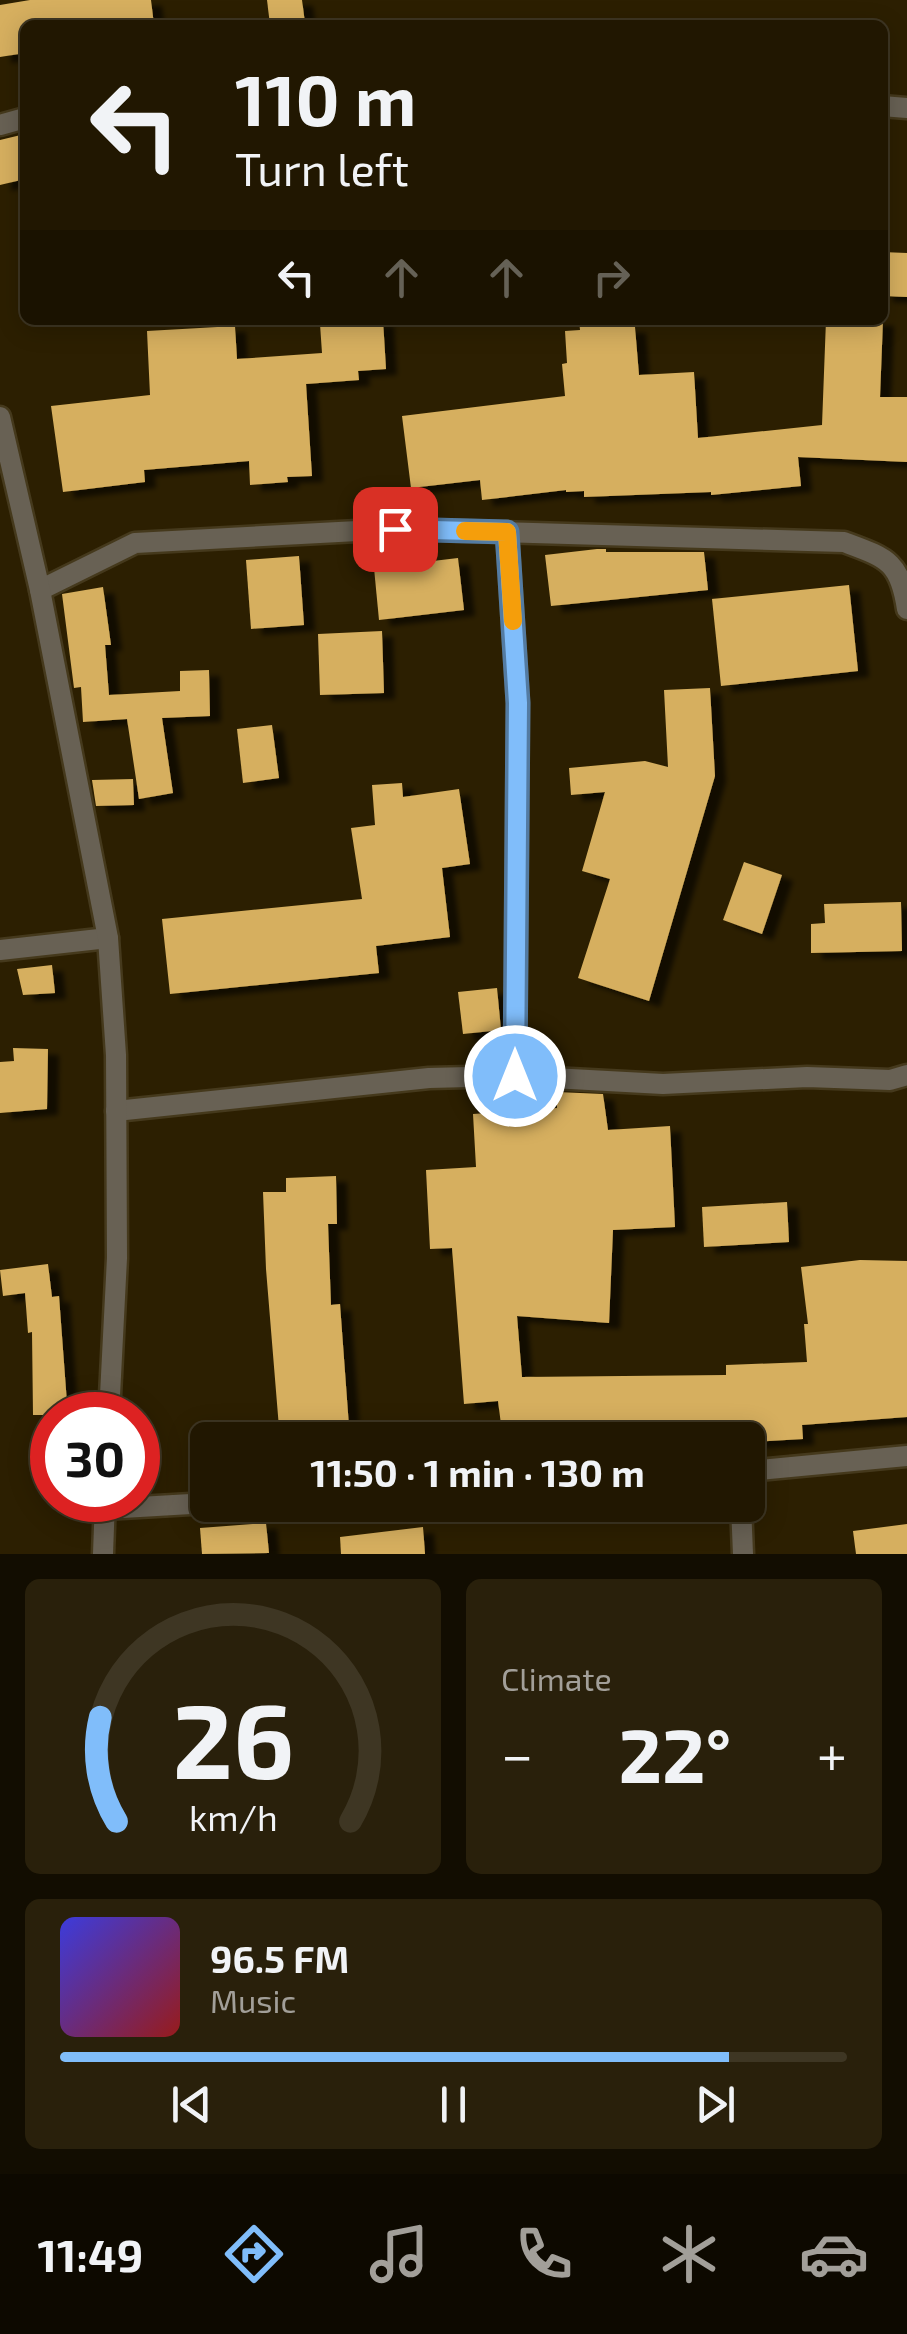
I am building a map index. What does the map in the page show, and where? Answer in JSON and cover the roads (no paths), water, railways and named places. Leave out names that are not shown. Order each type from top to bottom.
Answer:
[{"type":"street","points":[[0,417],[40,590],[108,938],[116,1054],[117,1258],[110,1392]]},
{"type":"street","points":[[40,590],[136,543],[395,529],[844,542],[886,558],[897,570],[907,610]]},
{"type":"street","points":[[507,532],[518,703],[515,1076]]},
{"type":"street","points":[[0,950],[108,938]]},
{"type":"street","points":[[116,1111],[429,1078],[515,1076],[663,1084],[807,1077],[890,1080],[907,1075]]},
{"type":"street","points":[[765,1469],[907,1456]]},
{"type":"street","points":[[160,1504],[190,1503]]},
{"type":"street","points":[[103,1554],[104,1522]]},
{"type":"street","points":[[742,1522],[743,1554]]}]
